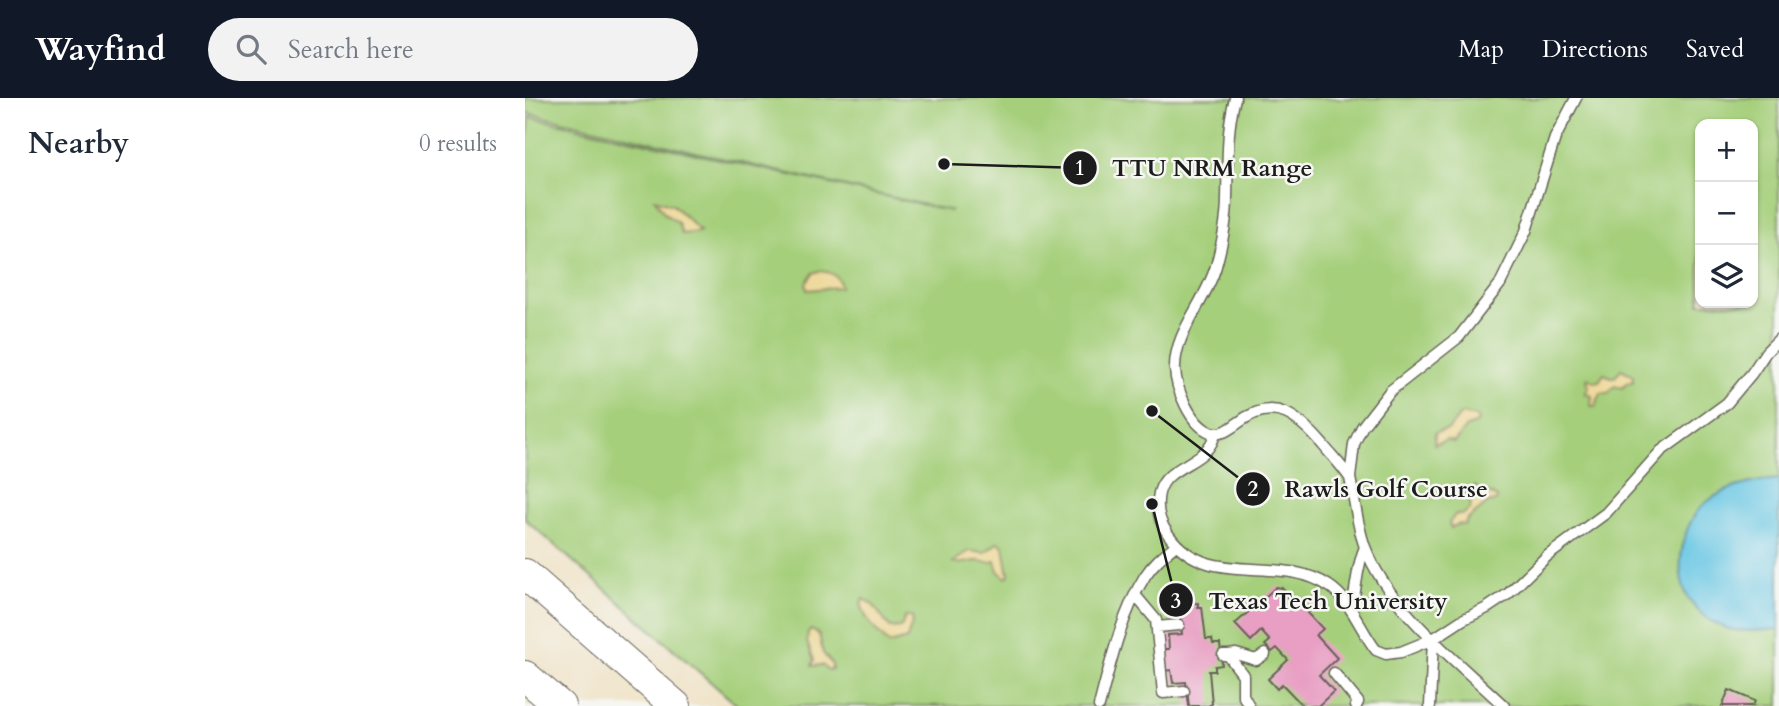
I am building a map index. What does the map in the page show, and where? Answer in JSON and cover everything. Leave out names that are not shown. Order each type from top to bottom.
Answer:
[{"type":"main road","points":[[525,574],[676,706]]},
{"type":"main road","points":[[525,676],[560,706]]},
{"type":"lane","points":[[1235,98],[1228,133],[1225,227],[1210,285],[1182,336],[1175,369],[1180,394],[1187,408],[1206,430],[1215,433],[1228,432],[1238,422],[1261,411],[1287,412],[1311,430],[1350,478]]},
{"type":"lane","points":[[1504,706],[1468,675],[1387,586],[1365,547],[1350,478],[1354,444],[1390,391],[1459,337],[1500,284],[1526,231],[1555,138],[1576,98]]},
{"type":"lane","points":[[1215,433],[1213,443],[1207,451],[1166,479],[1160,491],[1160,519],[1176,545],[1199,561],[1214,566],[1281,570],[1309,576],[1329,585],[1341,596],[1376,650],[1386,654],[1401,652],[1433,639],[1508,594],[1546,557],[1605,513],[1661,451],[1727,403],[1779,339]]},
{"type":"lane","points":[[1099,706],[1113,653],[1135,595],[1159,558],[1176,545]]},
{"type":"lane","points":[[1350,610],[1355,594],[1358,561],[1365,547]]},
{"type":"lane","points":[[1135,595],[1156,620],[1163,693],[1184,691]]},
{"type":"lane","points":[[1157,627],[1179,625]]},
{"type":"lane","points":[[1430,706],[1433,639]]},
{"type":"lane","points":[[1243,675],[1261,657],[1225,655],[1243,675],[1243,695],[1249,706]]},
{"type":"lane","points":[[1334,673],[1358,702],[1356,706]]},
{"type":"lane","points":[[1236,706],[1243,695]]},
{"type":"green space","points":[[525,98],[1779,98],[1779,706],[738,706],[525,519],[525,152],[530,117],[951,211],[527,113],[525,124]]},
{"type":"sand","points":[[655,199],[673,205],[701,232],[682,234],[678,223],[665,214]]},
{"type":"sand","points":[[819,271],[833,274],[840,287],[807,290],[806,283],[813,273]]},
{"type":"sand","points":[[1621,369],[1633,375],[1633,382],[1622,388],[1615,386],[1608,393],[1601,393],[1595,406],[1591,406],[1592,396],[1585,393],[1589,388],[1587,379],[1599,381],[1604,374],[1614,378]]},
{"type":"sand","points":[[1461,414],[1476,417],[1478,421],[1466,427],[1454,442],[1447,440],[1434,444],[1435,433],[1449,429]]},
{"type":"sand","points":[[1475,486],[1480,492],[1497,498],[1496,501],[1488,503],[1466,521],[1465,525],[1458,524],[1451,528],[1449,523],[1456,514],[1463,515],[1470,509],[1471,500],[1465,492],[1472,491]]},
{"type":"sand","points":[[998,542],[1004,547],[1009,575],[1006,578],[998,571],[995,561],[960,564],[953,562],[969,551],[985,553]]},
{"type":"sand","points":[[864,599],[873,605],[890,628],[901,627],[905,617],[911,617],[913,620],[907,639],[889,644],[865,615],[861,602]]},
{"type":"sand","points":[[811,630],[819,634],[823,653],[832,664],[832,669],[828,670],[822,665],[812,666],[814,660],[807,642]]},
{"type":"water","points":[[1779,479],[1779,629],[1735,630],[1715,623],[1692,604],[1682,583],[1683,544],[1692,519],[1708,501],[1724,492],[1742,485]]},
{"type":"building","points":[[1276,587],[1286,592],[1283,600],[1287,605],[1294,598],[1323,629],[1316,635],[1337,658],[1319,675],[1334,691],[1318,706],[1303,706],[1282,684],[1277,689],[1268,679],[1288,660],[1277,648],[1272,652],[1265,645],[1270,641],[1261,631],[1251,641],[1235,624]]},
{"type":"building","points":[[1198,603],[1198,607],[1202,607],[1206,639],[1212,639],[1213,644],[1220,644],[1222,665],[1215,666],[1215,671],[1209,671],[1212,704],[1208,706],[1189,706],[1186,682],[1173,683],[1171,670],[1163,671],[1161,649],[1169,649],[1168,635],[1182,634],[1179,609],[1185,608],[1184,604]]},
{"type":"building","points":[[1729,690],[1755,701],[1753,706],[1722,706]]},
{"type":"place","name":"TTU NRM Range","points":[[944,164]]},
{"type":"place","name":"Rawls Golf Course","points":[[1152,411]]},
{"type":"place","name":"Texas Tech University","points":[[1152,504]]}]
